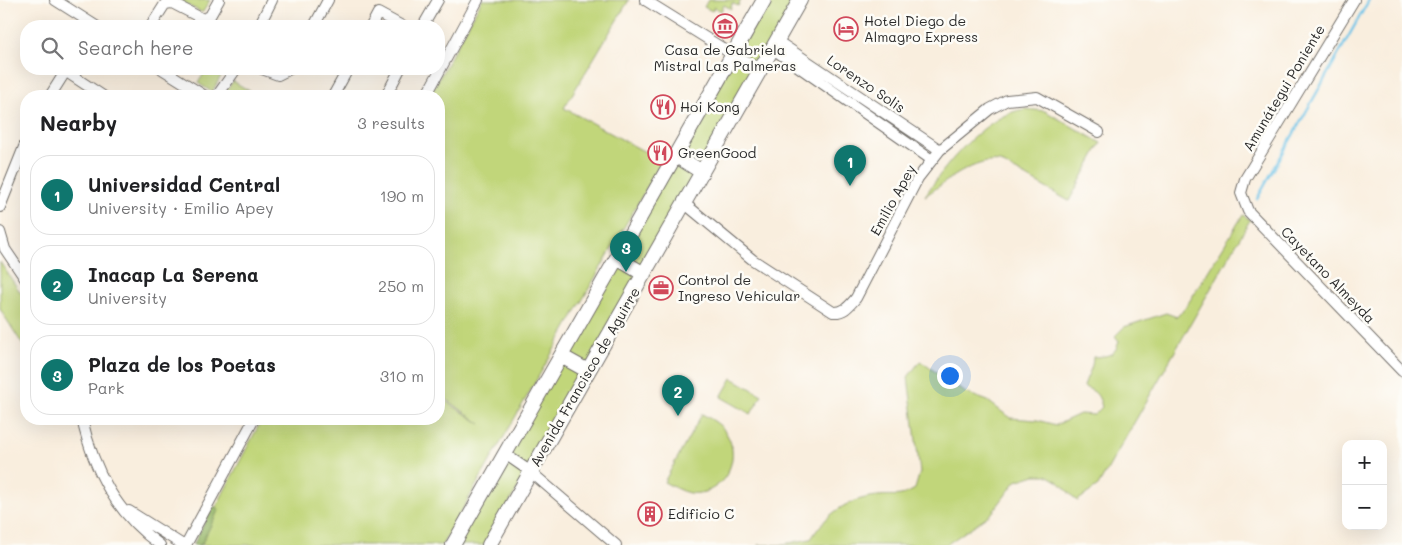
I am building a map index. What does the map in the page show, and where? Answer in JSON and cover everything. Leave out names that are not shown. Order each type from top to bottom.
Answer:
[{"type":"main road","points":[[453,545],[764,0]]},
{"type":"main road","name":"Avenida Francisco de Aguirre","points":[[489,545],[800,0]]},
{"type":"main road","points":[[675,155],[702,172]]},
{"type":"main road","points":[[617,258],[644,274]]},
{"type":"main road","points":[[561,356],[588,371]]},
{"type":"street","points":[[55,0],[84,20]]},
{"type":"street","points":[[154,20],[165,2],[172,3],[203,19],[210,16],[219,0]]},
{"type":"street","points":[[262,20],[272,0]]},
{"type":"street","points":[[317,20],[328,0]]},
{"type":"street","points":[[426,20],[438,0]]},
{"type":"street","points":[[445,61],[478,0]]},
{"type":"street","points":[[645,0],[733,55],[761,69]]},
{"type":"street","name":"Amunátegui Poniente","points":[[1241,193],[1244,179],[1354,0]]},
{"type":"street","points":[[374,20],[378,13],[391,20]]},
{"type":"street","name":"Lorenzo Solis","points":[[775,45],[940,150]]},
{"type":"street","name":"Lorenzo Solis","points":[[775,45],[932,160]]},
{"type":"street","points":[[54,90],[63,75]]},
{"type":"street","points":[[73,75],[94,90]]},
{"type":"street","points":[[171,75],[195,90]]},
{"type":"street","points":[[221,90],[232,75]]},
{"type":"street","points":[[336,90],[345,75]]},
{"type":"street","points":[[389,90],[397,75]]},
{"type":"street","points":[[429,90],[437,75]]},
{"type":"street","name":"Emilio Apey","points":[[684,203],[753,260],[834,312],[844,310],[856,298],[918,178],[940,150],[990,109],[1007,100],[1020,97],[1037,97],[1099,132]]},
{"type":"street","points":[[0,207],[20,157]]},
{"type":"street","name":"Cayetano Almeyda","points":[[1241,193],[1248,211],[1402,372]]},
{"type":"street","points":[[0,232],[5,249],[20,271]]},
{"type":"street","points":[[84,425],[94,462],[113,497],[135,524],[160,545]]},
{"type":"street","points":[[113,497],[150,526],[184,545],[251,425]]},
{"type":"street","points":[[505,454],[531,472],[616,545]]},
{"type":"green space","points":[[177,0],[210,0],[203,12],[201,12]]},
{"type":"green space","points":[[482,0],[629,0],[564,108],[662,161],[442,545],[196,545],[259,425],[445,425],[445,401],[481,424],[445,398],[445,90],[432,90],[441,75],[445,75],[445,67]]},
{"type":"green space","points":[[708,0],[741,0],[738,6],[732,3],[731,9],[724,5],[721,11],[714,7],[712,11],[704,7]]},
{"type":"green space","points":[[767,0],[797,0],[485,545],[455,545]]},
{"type":"green space","points":[[203,75],[221,76],[213,90],[209,90],[198,83]]},
{"type":"green space","points":[[233,81],[248,90],[226,90]]},
{"type":"green space","points":[[1025,109],[1045,111],[1101,143],[1069,201],[1000,162],[990,162],[970,167],[925,196],[955,156],[981,131],[1010,113]]},
{"type":"green space","points":[[1243,215],[1250,220],[1098,486],[1077,501],[1059,482],[1047,475],[1035,475],[1016,481],[992,513],[946,545],[778,545],[811,539],[831,515],[847,504],[867,498],[901,495],[915,489],[920,472],[908,377],[920,361],[966,393],[988,401],[1010,418],[1037,420],[1056,425],[1080,414],[1094,415],[1102,407],[1101,403],[1094,392],[1084,387],[1092,366],[1093,357],[1113,352],[1119,341],[1115,336],[1124,327],[1166,313],[1177,317],[1189,302]]},
{"type":"green space","points":[[0,262],[20,292],[20,341],[0,309]]},
{"type":"green space","points":[[732,378],[762,395],[751,414],[721,397]]},
{"type":"green space","points":[[702,414],[719,424],[726,433],[731,444],[731,465],[720,483],[711,490],[701,493],[689,493],[664,482]]},
{"type":"green space","points":[[213,506],[219,509],[201,545],[193,545]]},
{"type":"waterway","points":[[1257,199],[1369,0]]},
{"type":"place","name":"Casa de Gabriela Mistral Las Palmeras","points":[[725,26]]},
{"type":"place","name":"Hotel Diego de Almagro Express","points":[[846,29]]},
{"type":"place","name":"Hoi Kong","points":[[663,107]]},
{"type":"place","name":"GreenGood","points":[[660,153]]},
{"type":"place","name":"Universidad Central","points":[[850,186]]},
{"type":"place","name":"Plaza de los Poetas","points":[[626,272]]},
{"type":"place","name":"Control de Ingreso Vehicular","points":[[661,288]]},
{"type":"place","name":"Inacap La Serena","points":[[678,416]]},
{"type":"place","name":"Edificio C","points":[[650,514]]}]
